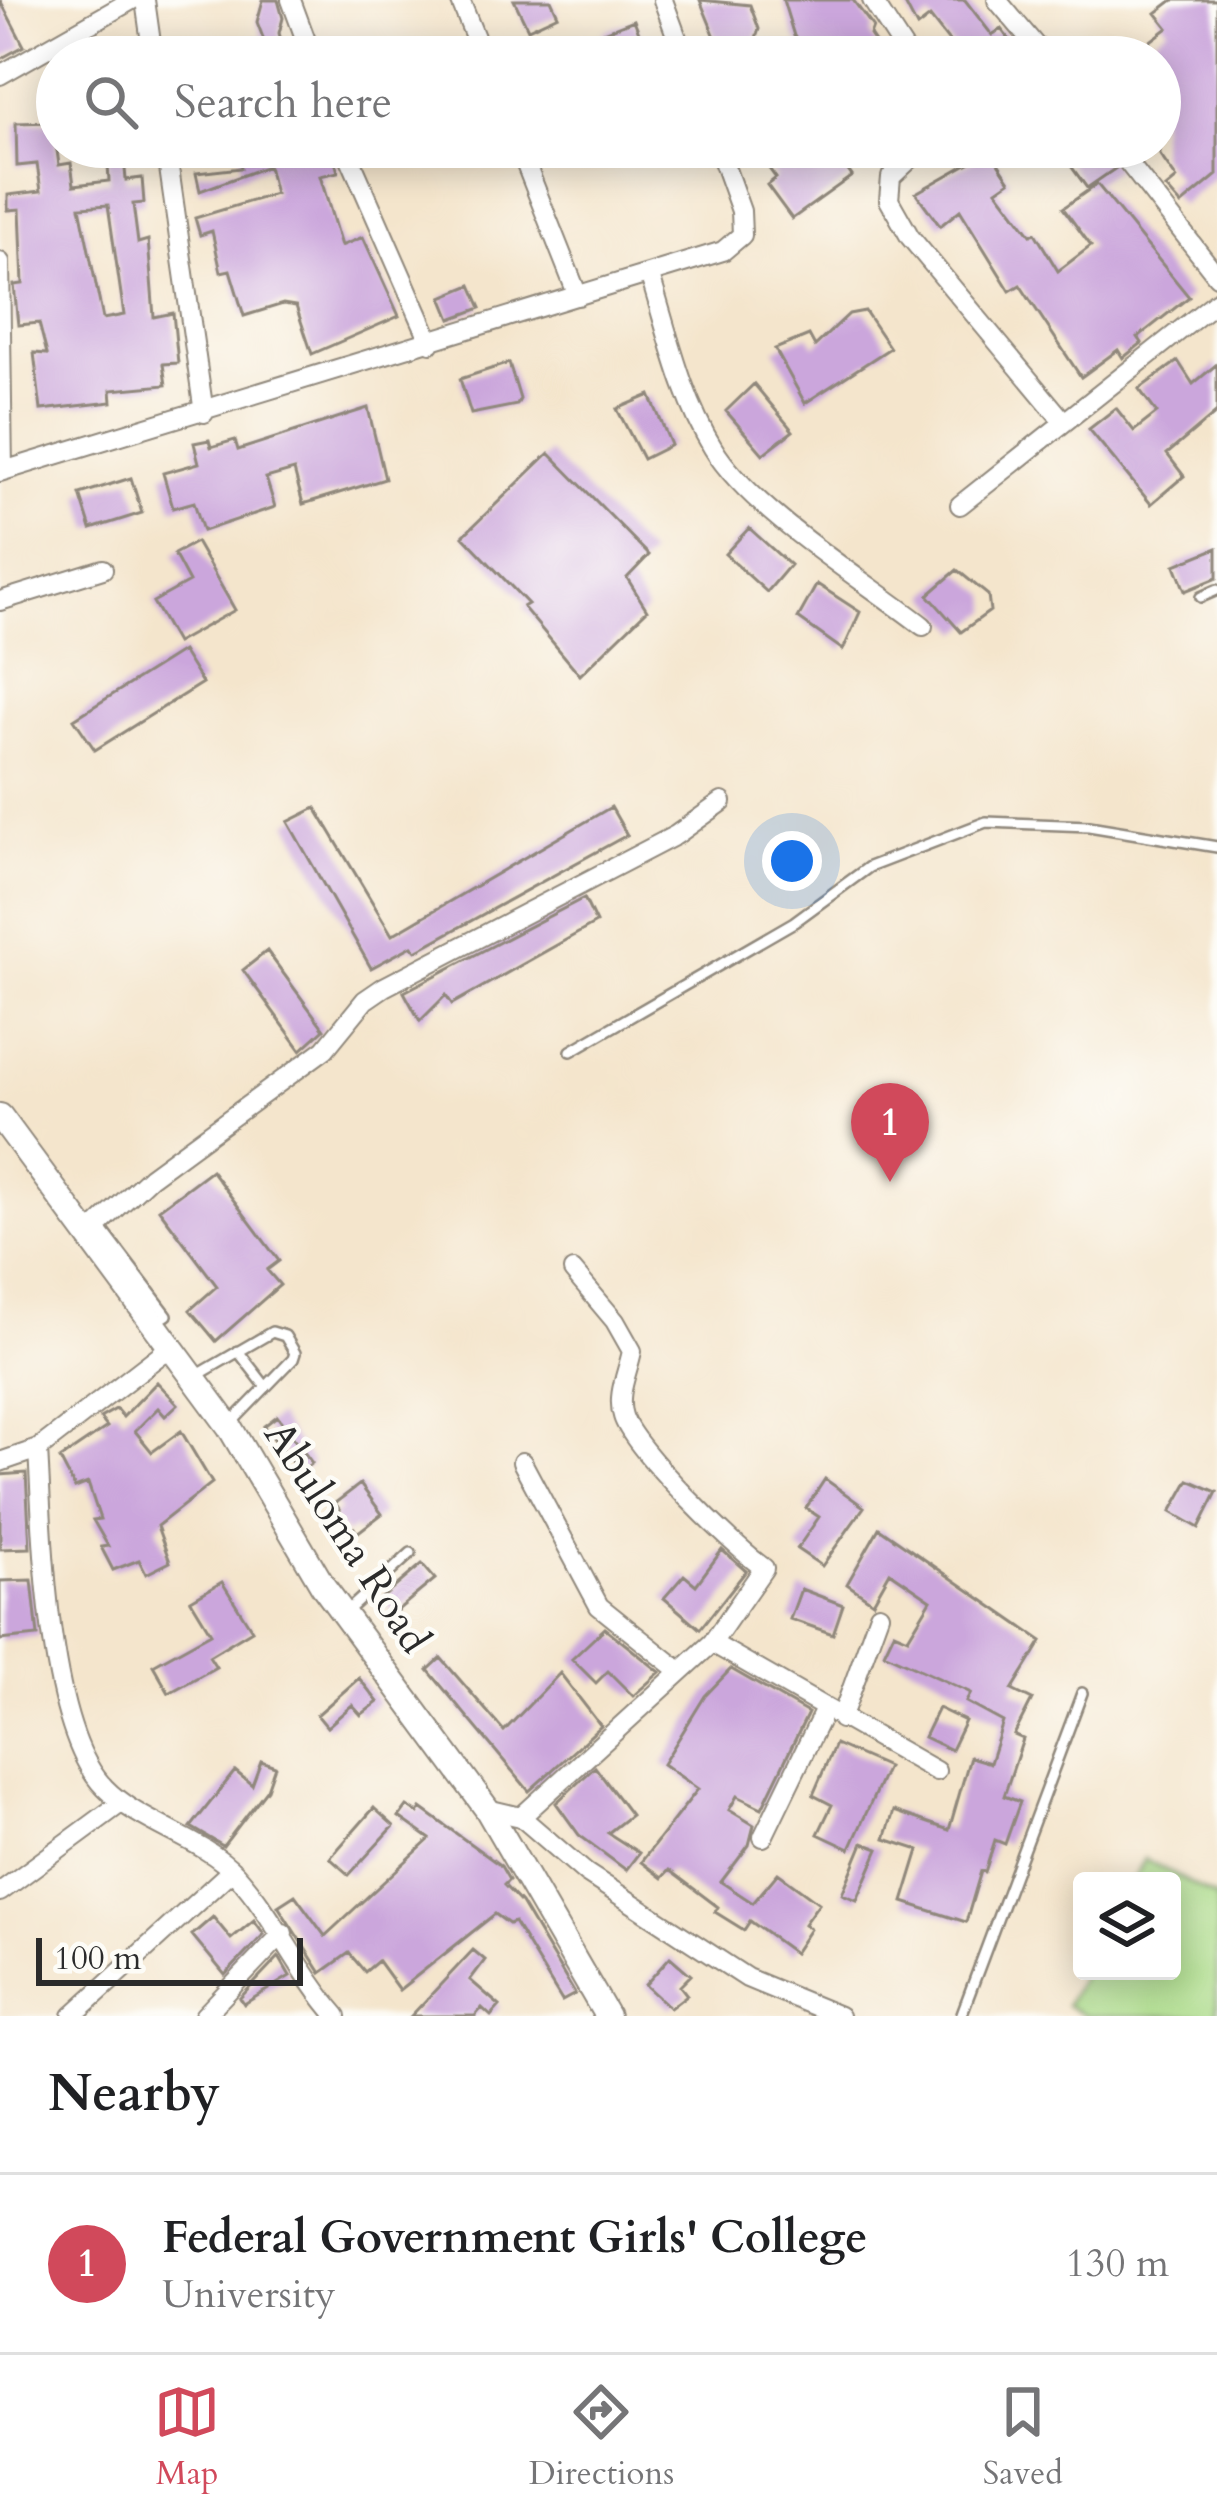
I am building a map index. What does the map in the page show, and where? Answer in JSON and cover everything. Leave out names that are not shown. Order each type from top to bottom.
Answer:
[{"type":"street","points":[[69,36],[132,0]]},
{"type":"street","points":[[145,0],[150,36]]},
{"type":"street","points":[[292,0],[305,36]]},
{"type":"street","points":[[460,0],[475,36]]},
{"type":"street","points":[[663,0],[676,36]]},
{"type":"street","points":[[872,0],[895,36]]},
{"type":"street","points":[[997,0],[1027,36]]},
{"type":"street","points":[[0,75],[36,55]]},
{"type":"street","points":[[169,168],[204,413]]},
{"type":"street","points":[[353,168],[431,343]]},
{"type":"street","points":[[527,168],[578,296]]},
{"type":"street","points":[[0,262],[2,471],[723,251],[742,235],[740,211],[725,168]]},
{"type":"street","points":[[900,168],[891,176],[889,200],[910,238],[1064,422]]},
{"type":"street","points":[[1132,168],[1217,276]]},
{"type":"street","points":[[650,276],[686,393],[714,451],[756,496],[923,626]]},
{"type":"street","points":[[960,505],[1217,301]]},
{"type":"street","points":[[0,601],[103,569]]},
{"type":"street","points":[[95,1232],[150,1178],[325,1049],[365,1000],[676,836],[722,802]]},
{"type":"street","name":"Abuloma Road","points":[[5,1133],[95,1232],[151,1325],[229,1426],[344,1614],[487,1809],[607,2016]]},
{"type":"street","points":[[521,1817],[712,1643],[764,1568],[743,1554],[643,1450],[623,1420],[620,1397],[632,1352],[615,1321],[573,1270]]},
{"type":"street","points":[[0,1462],[38,1449],[170,1348]]},
{"type":"street","points":[[38,1449],[46,1579],[71,1721],[87,1767],[121,1803],[232,1870],[283,1933],[313,1989],[338,2016]]},
{"type":"street","points":[[522,1462],[599,1606],[680,1671]]},
{"type":"street","points":[[763,1837],[833,1714],[879,1614]]},
{"type":"street","points":[[712,1643],[936,1771]]},
{"type":"street","points":[[0,1892],[121,1803]]},
{"type":"street","points":[[487,1809],[521,1817],[586,1873],[747,1978],[839,2016]]},
{"type":"street","points":[[72,2016],[232,1870]]},
{"type":"street","points":[[204,2016],[283,1933]]},
{"type":"lane","points":[[1201,597],[1217,590]]},
{"type":"lane","points":[[571,1051],[794,922],[869,867],[986,822],[1089,826],[1217,847]]},
{"type":"lane","points":[[194,1377],[276,1330],[284,1336],[295,1355],[229,1426]]},
{"type":"lane","points":[[238,1352],[266,1387]]},
{"type":"lane","points":[[344,1614],[411,1552]]},
{"type":"lane","points":[[961,2016],[1082,1693]]},
{"type":"green space","points":[[1145,1859],[1169,1872],[1138,1872]]},
{"type":"green space","points":[[1181,1878],[1217,1898],[1217,2016],[1086,2016],[1066,2005],[1080,1980],[1181,1980]]},
{"type":"building","points":[[0,0],[24,46],[0,59]]},
{"type":"building","points":[[263,0],[278,0],[283,18],[280,36],[262,36],[257,22]]},
{"type":"building","points":[[514,0],[551,0],[558,15],[528,29]]},
{"type":"building","points":[[700,0],[750,5],[759,29],[757,36],[715,36]]},
{"type":"building","points":[[783,0],[853,0],[873,27],[871,36],[794,36]]},
{"type":"building","points":[[903,0],[965,0],[992,35],[1001,29],[1006,36],[945,36],[930,17],[917,27]]},
{"type":"building","points":[[1173,0],[1217,0],[1217,175],[1181,205],[1166,188],[1177,179],[1169,168],[1181,168],[1181,36],[1157,36],[1168,28],[1156,13]]},
{"type":"building","points":[[634,20],[640,36],[605,36],[603,32]]},
{"type":"building","points":[[36,122],[36,164],[17,166],[16,123]]},
{"type":"building","points":[[38,168],[72,168],[74,185],[109,181],[108,168],[125,168],[126,180],[142,178],[144,203],[133,204],[138,243],[148,240],[154,317],[173,313],[178,363],[163,364],[166,385],[111,390],[112,402],[41,410],[34,353],[47,354],[39,323],[18,325],[14,285],[23,284],[20,209],[8,210],[8,195],[41,191]],"holes":[[[108,205],[124,315],[103,319],[80,207]]]},
{"type":"building","points":[[241,168],[263,168],[200,191],[196,173]]},
{"type":"building","points":[[268,168],[337,168],[338,172],[320,176],[341,246],[363,237],[399,316],[312,354],[296,306],[283,304],[244,316],[230,270],[221,272],[212,231],[200,235],[195,218],[275,194]]},
{"type":"building","points":[[769,168],[846,168],[852,176],[792,219],[767,185],[776,178]]},
{"type":"building","points":[[960,168],[1001,168],[1010,181],[997,190],[1031,235],[1035,233],[1058,271],[1091,246],[1063,208],[1097,184],[1189,297],[1138,337],[1142,343],[1123,358],[1118,350],[1081,377],[1020,285],[1010,291],[960,210],[940,226],[916,193]]},
{"type":"building","points":[[1072,168],[1116,168],[1087,188]]},
{"type":"building","points":[[471,285],[481,308],[451,319],[442,297]]},
{"type":"building","points":[[865,311],[890,348],[805,403],[775,349],[809,335],[815,346],[849,314]]},
{"type":"building","points":[[1178,361],[1193,384],[1217,364],[1217,412],[1167,454],[1184,476],[1151,504],[1089,429],[1116,408],[1134,431],[1157,413],[1139,389]]},
{"type":"building","points":[[509,363],[520,399],[517,405],[471,414],[460,379]]},
{"type":"building","points":[[754,384],[793,431],[763,454],[726,411]]},
{"type":"building","points":[[650,395],[671,445],[643,459],[617,409]]},
{"type":"building","points":[[368,408],[385,479],[303,504],[294,470],[266,478],[275,507],[203,531],[194,502],[173,508],[163,473],[199,463],[194,443],[209,440],[211,447],[235,440],[238,450]]},
{"type":"building","points":[[549,453],[649,555],[627,578],[647,610],[580,675],[523,607],[528,604],[463,536]]},
{"type":"building","points":[[131,478],[142,513],[91,529],[80,494]]},
{"type":"building","points":[[749,528],[790,565],[767,592],[725,554]]},
{"type":"building","points":[[196,542],[235,610],[176,643],[153,602],[189,582],[174,554]]},
{"type":"building","points":[[1217,548],[1217,578],[1185,591],[1175,565]]},
{"type":"building","points":[[957,570],[988,595],[990,611],[961,632],[928,595]]},
{"type":"building","points":[[817,584],[860,612],[843,650],[798,618]]},
{"type":"building","points":[[182,651],[202,683],[95,750],[74,719]]},
{"type":"building","points":[[611,807],[627,835],[416,951],[412,946],[371,968],[288,822],[316,808],[392,935]]},
{"type":"building","points":[[584,898],[596,923],[452,1004],[446,995],[420,1021],[404,992]]},
{"type":"building","points":[[267,951],[324,1029],[301,1050],[243,970]]},
{"type":"building","points":[[211,1170],[279,1261],[267,1270],[280,1285],[216,1341],[190,1310],[217,1286],[159,1209]]},
{"type":"building","points":[[157,1382],[178,1404],[165,1416],[158,1408],[135,1431],[152,1452],[181,1431],[212,1483],[157,1526],[170,1562],[146,1574],[139,1560],[113,1570],[101,1547],[108,1546],[93,1520],[100,1519],[88,1483],[75,1488],[60,1459],[107,1427],[100,1418],[116,1409],[123,1417]]},
{"type":"building","points":[[277,1416],[312,1463],[300,1472],[264,1426]]},
{"type":"building","points":[[26,1473],[30,1548],[0,1549],[0,1475]]},
{"type":"building","points":[[825,1479],[864,1507],[822,1566],[797,1549],[819,1517],[806,1508]]},
{"type":"building","points":[[1189,1480],[1217,1492],[1199,1528],[1171,1512]]},
{"type":"building","points":[[360,1484],[382,1514],[357,1533],[354,1528],[346,1534],[332,1517],[340,1510],[335,1503]]},
{"type":"building","points":[[879,1528],[1042,1641],[1012,1690],[1032,1700],[1014,1735],[1023,1739],[1004,1796],[1020,1802],[1005,1844],[995,1840],[985,1872],[981,1871],[966,1922],[903,1902],[919,1850],[885,1839],[894,1811],[949,1830],[970,1757],[990,1763],[1003,1722],[966,1702],[971,1693],[884,1653],[894,1632],[908,1638],[931,1600],[890,1572],[873,1602],[847,1584]]},
{"type":"building","points":[[722,1550],[746,1571],[700,1629],[664,1598],[684,1575],[696,1585]]},
{"type":"building","points":[[422,1564],[435,1579],[394,1613],[382,1598]]},
{"type":"building","points":[[32,1580],[38,1636],[0,1640],[0,1581]]},
{"type":"building","points":[[222,1582],[252,1630],[209,1656],[216,1667],[169,1693],[153,1665],[211,1633],[191,1600]]},
{"type":"building","points":[[801,1589],[843,1605],[833,1634],[790,1619]]},
{"type":"building","points":[[605,1628],[660,1672],[633,1696],[608,1671],[596,1683],[572,1659]]},
{"type":"building","points":[[441,1658],[504,1731],[560,1673],[601,1726],[529,1791],[428,1670]]},
{"type":"building","points":[[731,1669],[808,1713],[762,1808],[737,1796],[729,1810],[754,1825],[749,1845],[721,1882],[753,1903],[778,1873],[819,1903],[804,1924],[810,1929],[794,1953],[750,1921],[744,1930],[715,1912],[718,1907],[669,1870],[662,1878],[641,1862],[698,1789],[663,1764],[705,1696]]},
{"type":"building","points":[[359,1678],[378,1702],[361,1715],[352,1705],[327,1727],[317,1715]]},
{"type":"building","points":[[938,1708],[965,1721],[951,1750],[924,1737]]},
{"type":"building","points":[[835,1744],[887,1767],[850,1849],[818,1834],[832,1805],[813,1795]]},
{"type":"building","points":[[261,1761],[275,1766],[267,1789],[223,1846],[191,1827],[235,1771],[252,1785]]},
{"type":"building","points":[[595,1767],[631,1815],[608,1833],[639,1853],[626,1870],[579,1835],[556,1803]]},
{"type":"building","points":[[407,1806],[418,1813],[421,1808],[501,1866],[509,1880],[504,1885],[521,1903],[575,1994],[562,2001],[514,1922],[509,1924],[495,1914],[399,1990],[378,1961],[365,1972],[349,1953],[321,1973],[278,1906],[295,1895],[325,1936],[430,1839],[399,1817]]},
{"type":"building","points":[[374,1808],[394,1826],[349,1875],[330,1858]]},
{"type":"building","points":[[863,1843],[879,1849],[857,1900],[842,1894]]},
{"type":"building","points":[[213,1917],[231,1939],[254,1920],[264,1934],[225,1975],[192,1935]]},
{"type":"building","points":[[473,1950],[485,1960],[470,1980],[500,2006],[491,2016],[482,2008],[475,2016],[411,2016]]},
{"type":"building","points":[[279,1957],[290,1976],[244,2004],[240,1998]]},
{"type":"building","points":[[670,1957],[691,1975],[680,1986],[687,1995],[670,2008],[645,1985]]},
{"type":"place","name":"Federal Government Girls' College","points":[[890,1182]]}]
